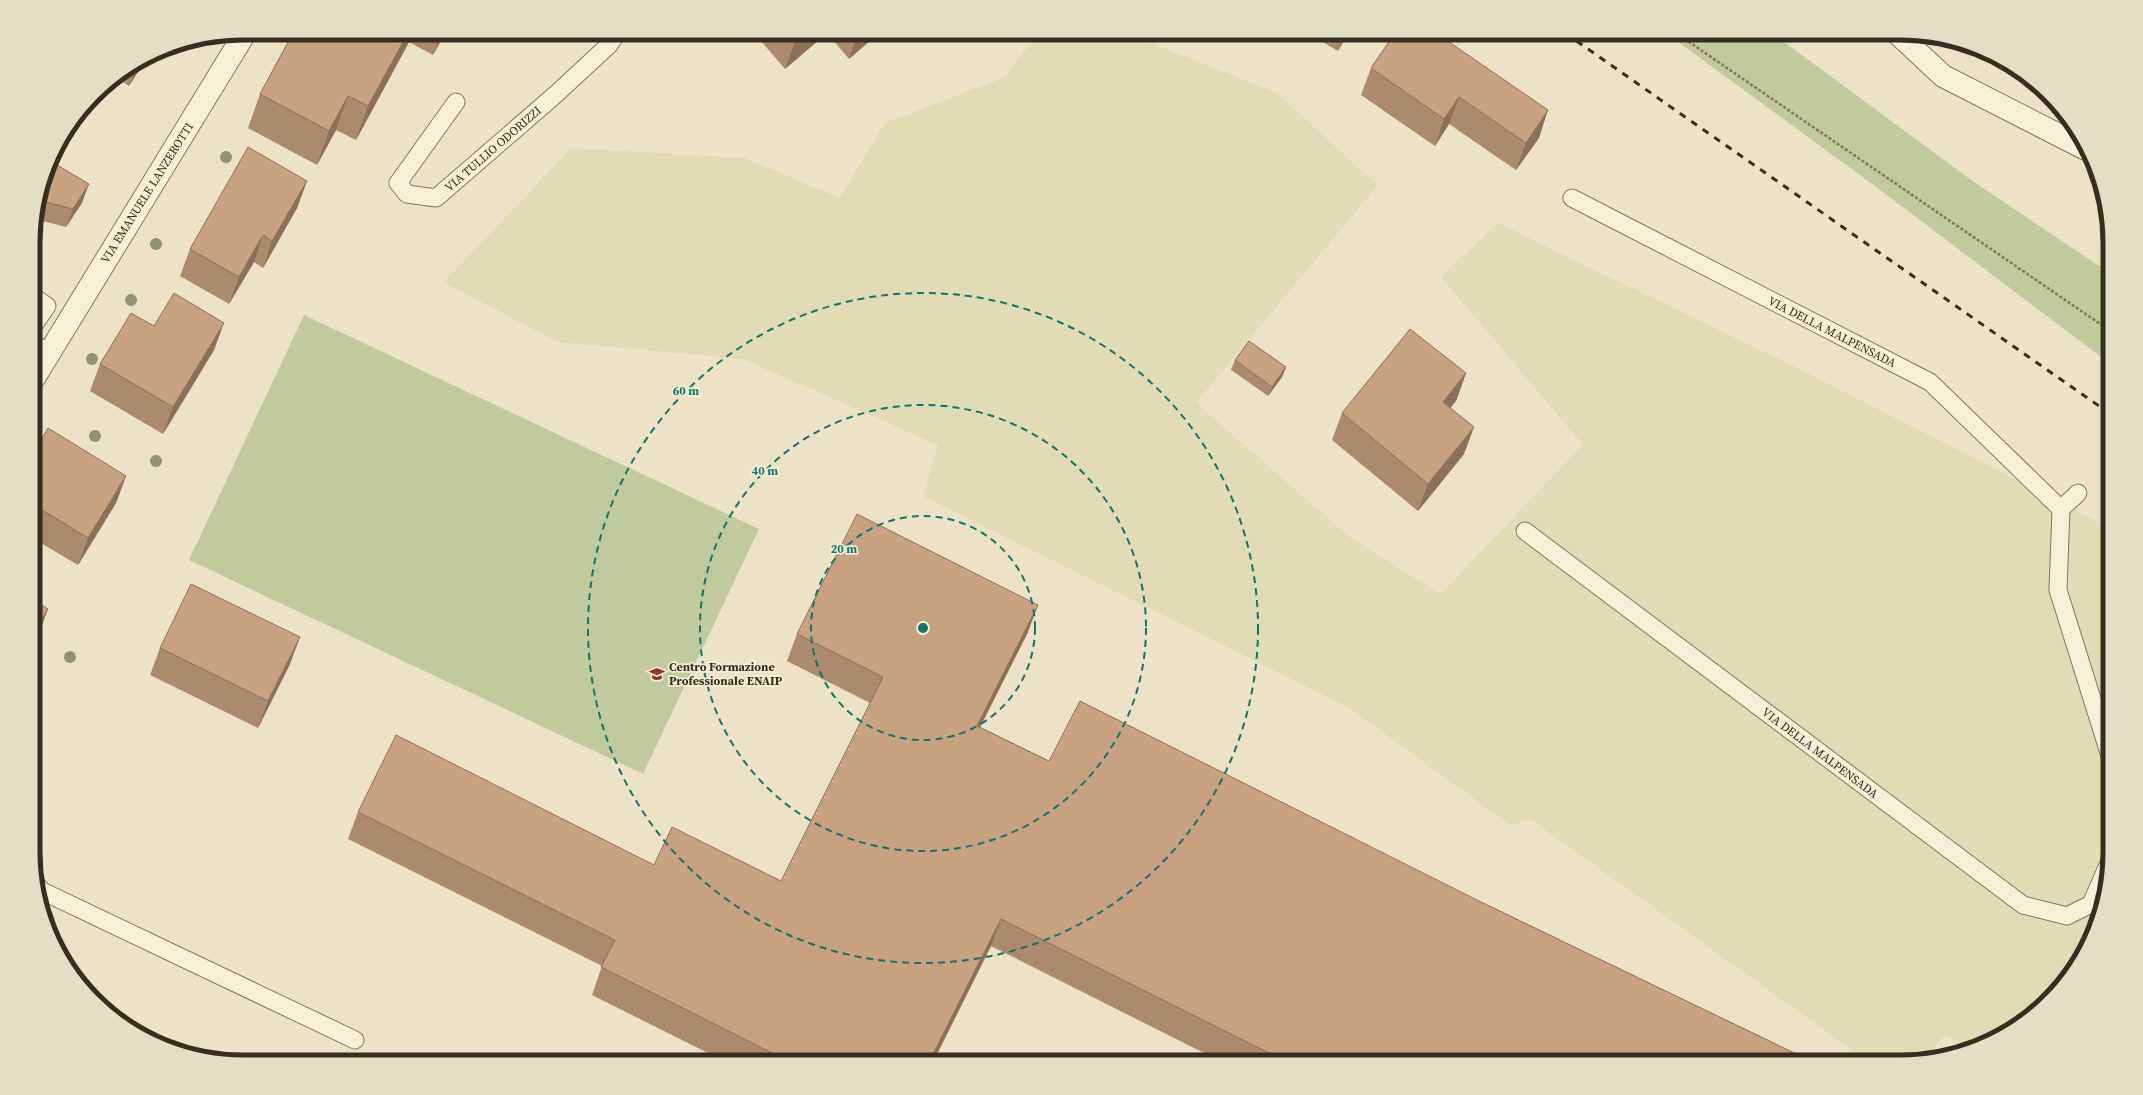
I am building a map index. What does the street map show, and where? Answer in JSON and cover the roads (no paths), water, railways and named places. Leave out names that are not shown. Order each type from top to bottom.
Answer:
[{"type":"street","name":"VIA EMANUELE LANZEROTTI","points":[[41,349],[240,40]]},
{"type":"street","points":[[1904,40],[1943,76],[2077,145]]},
{"type":"lane","name":"VIA TULLIO ODORIZZI","points":[[456,102],[398,183],[407,194],[436,198],[555,95],[612,40]]},
{"type":"lane","name":"VIA DELLA MALPENSADA","points":[[1572,198],[1930,382],[2061,509]]},
{"type":"lane","points":[[40,302],[46,306],[40,316]]},
{"type":"lane","points":[[2078,493],[2061,509],[2058,590],[2103,734]]},
{"type":"lane","name":"VIA DELLA MALPENSADA","points":[[1525,531],[2023,905],[2067,916],[2091,904],[2101,881]]},
{"type":"lane","points":[[44,893],[355,1040]]},
{"type":"railway","points":[[1575,40],[2103,409]]},
{"type":"place","name":"Centro Formazione Professionale ENAIP","points":[[657,674]]}]
